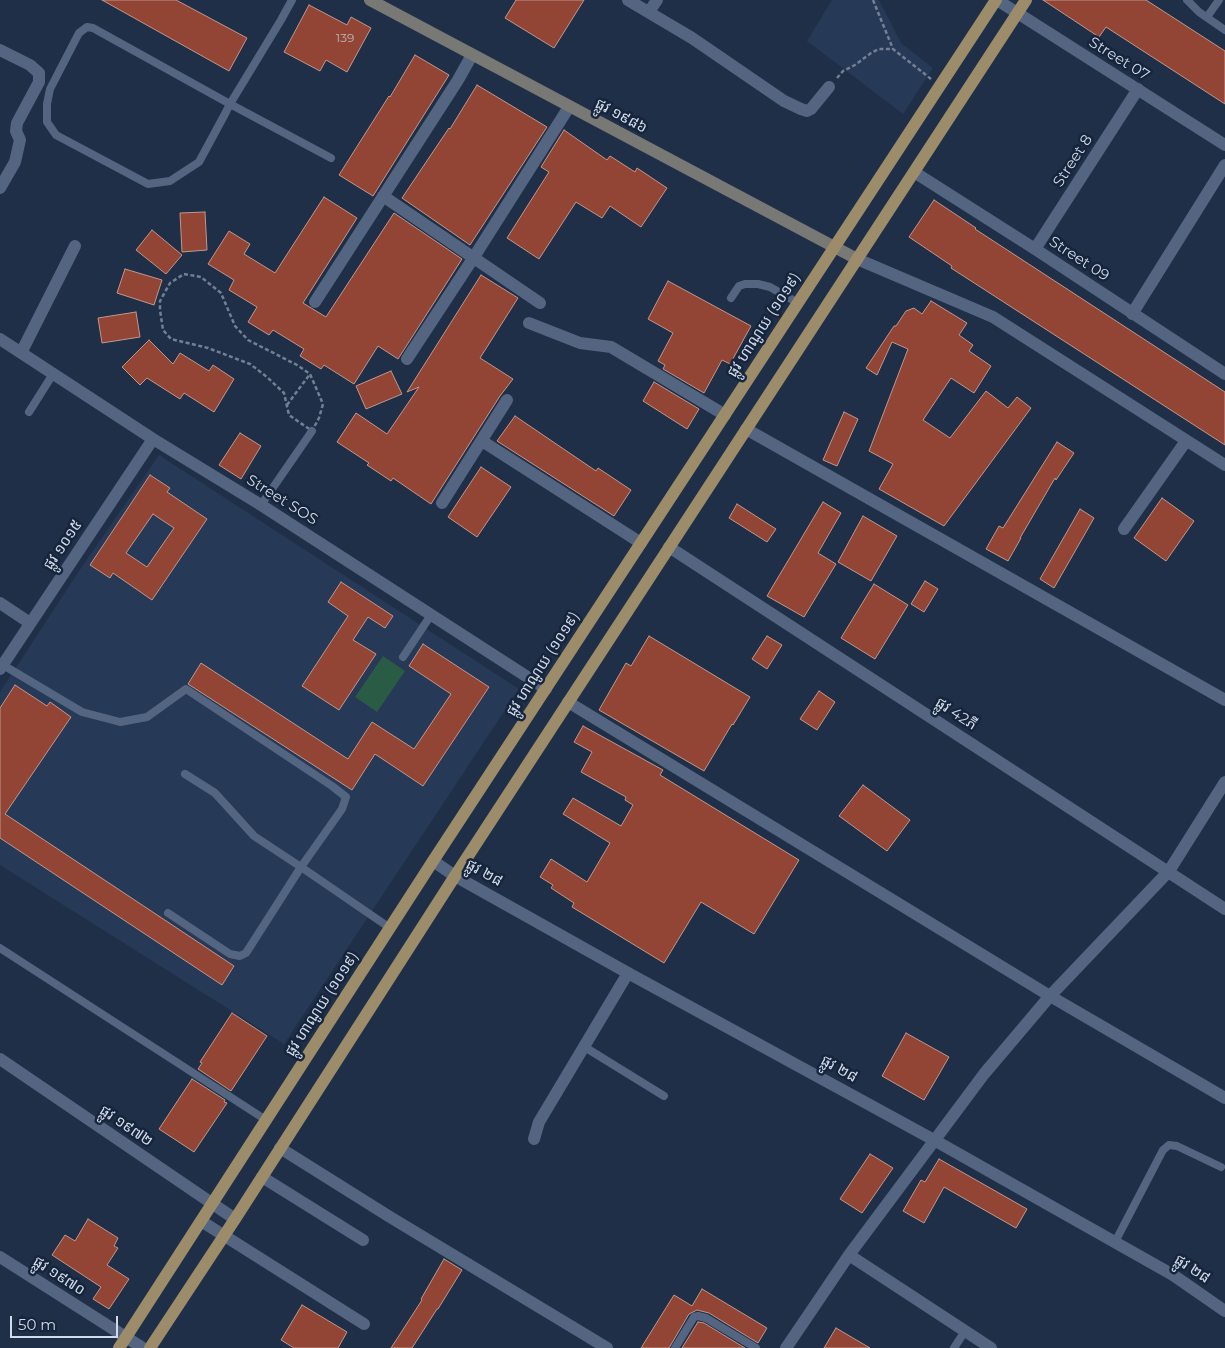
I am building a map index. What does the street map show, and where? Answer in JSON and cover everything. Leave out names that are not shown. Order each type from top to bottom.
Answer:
[{"type":"main road","name":"ផ្លូវ ១៩៨៦","points":[[370,0],[833,248],[857,259]]},
{"type":"main road","name":"ផ្លូវ ហាណូយ (១០១៩)","points":[[122,1343],[433,861],[997,0]]},
{"type":"main road","points":[[150,1348],[568,702],[1026,0]]},
{"type":"street","points":[[628,0],[692,38],[784,101],[801,109],[807,111],[811,109],[829,87]]},
{"type":"street","points":[[649,12],[657,0]]},
{"type":"street","name":"Street 07","points":[[997,0],[1225,145]]},
{"type":"street","points":[[0,50],[30,65],[39,73],[39,82],[17,123],[16,131],[20,140],[15,162],[0,188]]},
{"type":"street","points":[[315,302],[458,80],[472,55]]},
{"type":"street","name":"Street 8","points":[[1035,249],[1138,90]]},
{"type":"street","points":[[407,359],[569,107]]},
{"type":"street","points":[[1132,314],[1225,165]]},
{"type":"street","name":"Street 09","points":[[914,172],[1225,374]]},
{"type":"street","points":[[383,196],[540,303]]},
{"type":"street","points":[[21,353],[75,246]]},
{"type":"street","points":[[857,259],[993,317],[1225,465]]},
{"type":"street","points":[[529,323],[580,343],[611,347],[725,414]]},
{"type":"street","name":"Street SOS","points":[[0,339],[153,439],[262,505],[546,689]]},
{"type":"street","points":[[442,503],[508,400]]},
{"type":"street","points":[[746,429],[1225,700]]},
{"type":"street","name":"ផ្លូវ ១០១៥","points":[[2,667],[153,439]]},
{"type":"street","points":[[482,441],[641,543]]},
{"type":"street","points":[[1124,529],[1186,441]]},
{"type":"street","name":"ផ្លូវ 42ភី","points":[[669,547],[1225,909]]},
{"type":"street","points":[[0,603],[30,623]]},
{"type":"street","points":[[568,702],[1050,996],[1225,1098]]},
{"type":"street","points":[[786,1348],[849,1255],[984,1074],[1050,996],[1169,871],[1225,782]]},
{"type":"street","name":"ផ្លូវ ២៨","points":[[433,861],[455,876],[628,973],[934,1140],[1115,1242],[1173,1275],[1225,1311]]},
{"type":"street","points":[[534,1139],[539,1122],[628,973]]},
{"type":"street","name":"ផ្លូវ ១៩៧២","points":[[0,1059],[235,1219]]},
{"type":"street","points":[[280,1148],[607,1348]]},
{"type":"street","points":[[262,1176],[363,1240]]},
{"type":"street","points":[[201,1221],[364,1324]]},
{"type":"street","points":[[849,1255],[990,1348]]},
{"type":"street","name":"ផ្លូវ ១៩៧០","points":[[0,1257],[122,1343],[143,1348]]},
{"type":"lane","points":[[292,0],[230,104],[199,162],[170,181],[148,184],[56,135],[47,122],[46,104],[50,89],[79,32],[87,27],[93,28],[230,104],[331,158]]},
{"type":"lane","points":[[1187,0],[1206,17],[1225,30]]},
{"type":"lane","points":[[1206,17],[1219,0]]},
{"type":"lane","points":[[731,298],[739,286],[758,284],[770,287],[798,303]]},
{"type":"lane","points":[[29,412],[53,374]]},
{"type":"lane","points":[[262,505],[312,430]]},
{"type":"lane","points":[[403,657],[431,615]]},
{"type":"lane","points":[[2,667],[82,712],[120,722],[148,717],[186,689],[346,797],[342,809],[246,953],[240,956],[230,954],[168,913]]},
{"type":"lane","points":[[185,774],[215,793],[254,836],[390,928]]},
{"type":"lane","points":[[0,948],[266,1120]]},
{"type":"lane","points":[[583,1046],[664,1096]]},
{"type":"lane","points":[[1115,1242],[1163,1150],[1169,1145],[1177,1146],[1221,1167]]},
{"type":"lane","points":[[675,1348],[694,1317],[698,1316],[706,1318],[756,1348]]},
{"type":"lane","points":[[954,1348],[965,1331]]},
{"type":"path","points":[[873,0],[893,49],[940,86]]},
{"type":"path","points":[[829,87],[844,71],[855,66],[871,53],[879,49],[893,49]]},
{"type":"path","points":[[184,274],[201,277],[221,293],[235,326],[248,340],[297,365],[310,374],[323,404],[319,418],[312,430],[289,415],[284,393],[250,364],[208,348],[171,340],[163,330],[160,310],[160,301],[170,283],[184,274]]},
{"type":"path","points":[[286,406],[310,374]]},
{"type":"shaded area","points":[[832,0],[879,0],[901,43],[933,68],[903,114],[807,41]]},
{"type":"shaded area","points":[[159,455],[519,689],[284,1044],[0,865],[0,692],[79,571]]},
{"type":"green space","points":[[383,656],[405,671],[377,712],[355,697]]},
{"type":"building","points":[[102,0],[176,0],[247,38],[229,71]]},
{"type":"building","points":[[516,0],[584,0],[554,48],[505,18]]},
{"type":"building","points":[[1043,0],[1146,0],[1225,51],[1225,104],[1106,27],[1099,37]]},
{"type":"building","points":[[309,5],[347,25],[351,17],[371,28],[347,72],[326,60],[320,71],[284,52]]},
{"type":"building","points":[[415,55],[449,75],[373,196],[339,175]]},
{"type":"building","points":[[477,85],[547,127],[470,245],[402,198],[450,129]]},
{"type":"building","points":[[564,130],[607,160],[610,156],[635,172],[637,168],[667,188],[641,227],[610,206],[602,218],[576,202],[539,259],[507,238],[549,172],[541,167]]},
{"type":"building","points":[[324,197],[357,218],[303,303],[326,317],[394,213],[462,259],[398,359],[378,346],[354,384],[324,365],[321,369],[300,356],[304,349],[273,330],[269,335],[248,322],[257,307],[229,290],[234,280],[208,264],[229,231],[250,244],[244,254],[275,273]]},
{"type":"building","points":[[934,200],[975,229],[1225,392],[1225,445],[951,268],[952,266],[909,237]]},
{"type":"building","points":[[205,212],[207,250],[182,252],[180,213]]},
{"type":"building","points":[[152,230],[182,255],[166,274],[136,250]]},
{"type":"building","points":[[125,269],[162,280],[154,305],[117,293]]},
{"type":"building","points":[[481,275],[518,298],[480,358],[513,379],[500,396],[431,504],[393,478],[391,481],[367,465],[369,463],[337,442],[356,413],[387,434],[419,387],[407,392]]},
{"type":"building","points":[[668,281],[751,326],[730,364],[722,360],[704,393],[663,369],[665,365],[658,361],[673,333],[648,319]]},
{"type":"building","points":[[931,301],[967,323],[959,335],[973,345],[969,351],[991,366],[974,393],[951,378],[923,420],[950,438],[986,391],[1008,408],[1017,397],[1031,408],[944,526],[879,489],[893,464],[869,451],[908,349],[892,342],[877,375],[866,368],[906,311],[914,308],[922,314]]},
{"type":"building","points":[[136,312],[140,337],[102,343],[98,318]]},
{"type":"building","points":[[149,340],[173,364],[180,353],[209,371],[213,365],[234,379],[214,412],[184,393],[180,399],[147,378],[140,385],[122,367]]},
{"type":"building","points":[[391,371],[402,394],[366,409],[356,386]]},
{"type":"building","points":[[654,382],[699,409],[687,429],[643,401]]},
{"type":"building","points":[[844,412],[858,419],[837,466],[823,460]]},
{"type":"building","points":[[515,416],[596,471],[598,468],[631,490],[614,516],[497,441]]},
{"type":"building","points":[[240,433],[261,446],[241,479],[219,465]]},
{"type":"building","points":[[1057,442],[1074,453],[1056,480],[1055,478],[1008,561],[986,549],[999,526],[1003,528]]},
{"type":"building","points":[[481,467],[511,487],[477,537],[448,517]]},
{"type":"building","points":[[150,475],[170,488],[167,492],[207,519],[152,600],[113,573],[110,578],[90,565]],"holes":[[[153,514],[174,528],[147,567],[126,553]]]},
{"type":"building","points":[[1162,498],[1194,521],[1166,561],[1134,538]]},
{"type":"building","points":[[823,502],[841,513],[818,553],[836,564],[804,617],[767,596]]},
{"type":"building","points":[[737,504],[776,529],[767,542],[729,518]]},
{"type":"building","points":[[1080,509],[1094,518],[1054,588],[1040,579]]},
{"type":"building","points":[[863,516],[897,536],[871,581],[838,562]]},
{"type":"building","points":[[925,581],[938,589],[924,612],[911,604]]},
{"type":"building","points":[[341,582],[393,616],[385,628],[368,617],[353,640],[376,654],[339,710],[302,686],[348,616],[328,602]]},
{"type":"building","points":[[874,584],[908,605],[875,659],[841,638]]},
{"type":"building","points":[[649,636],[750,697],[704,771],[599,710],[626,663],[631,666]]},
{"type":"building","points":[[767,636],[782,645],[767,669],[752,659]]},
{"type":"building","points":[[423,644],[489,687],[423,786],[375,754],[352,790],[188,684],[201,663],[348,759],[372,722],[414,749],[451,694],[409,666]]},
{"type":"building","points":[[15,685],[47,706],[50,702],[71,717],[5,814],[234,966],[222,985],[0,838],[0,708]]},
{"type":"building","points":[[819,691],[835,702],[817,730],[800,719]]},
{"type":"building","points":[[583,726],[663,770],[660,775],[799,860],[754,934],[701,902],[664,963],[572,907],[574,903],[551,888],[553,885],[540,877],[551,859],[587,882],[610,843],[563,814],[573,798],[621,826],[633,805],[625,800],[626,797],[581,772],[592,752],[574,742]]},
{"type":"building","points":[[863,785],[910,820],[887,851],[839,816]]},
{"type":"building","points":[[232,1013],[267,1036],[231,1091],[198,1069],[202,1063],[200,1062]]},
{"type":"building","points":[[906,1033],[949,1057],[924,1100],[882,1076]]},
{"type":"building","points":[[192,1079],[227,1103],[194,1152],[159,1129]]},
{"type":"building","points":[[870,1154],[893,1168],[862,1213],[840,1199]]},
{"type":"building","points":[[939,1159],[1027,1209],[1016,1228],[944,1187],[924,1223],[903,1211],[921,1180],[925,1182]]},
{"type":"building","points":[[88,1219],[118,1238],[114,1246],[118,1248],[107,1265],[129,1279],[109,1309],[93,1299],[101,1287],[52,1255],[65,1235],[75,1241]]},
{"type":"building","points":[[444,1259],[462,1270],[412,1348],[391,1348],[422,1300]]},
{"type":"building","points":[[702,1289],[767,1328],[758,1343],[709,1313],[697,1310],[689,1314],[669,1348],[641,1348],[674,1295],[692,1306]]},
{"type":"building","points":[[302,1305],[347,1332],[338,1348],[294,1348],[281,1340]]},
{"type":"building","points":[[698,1322],[704,1323],[745,1348],[682,1348]]},
{"type":"building","points":[[836,1328],[870,1348],[824,1348]]}]
